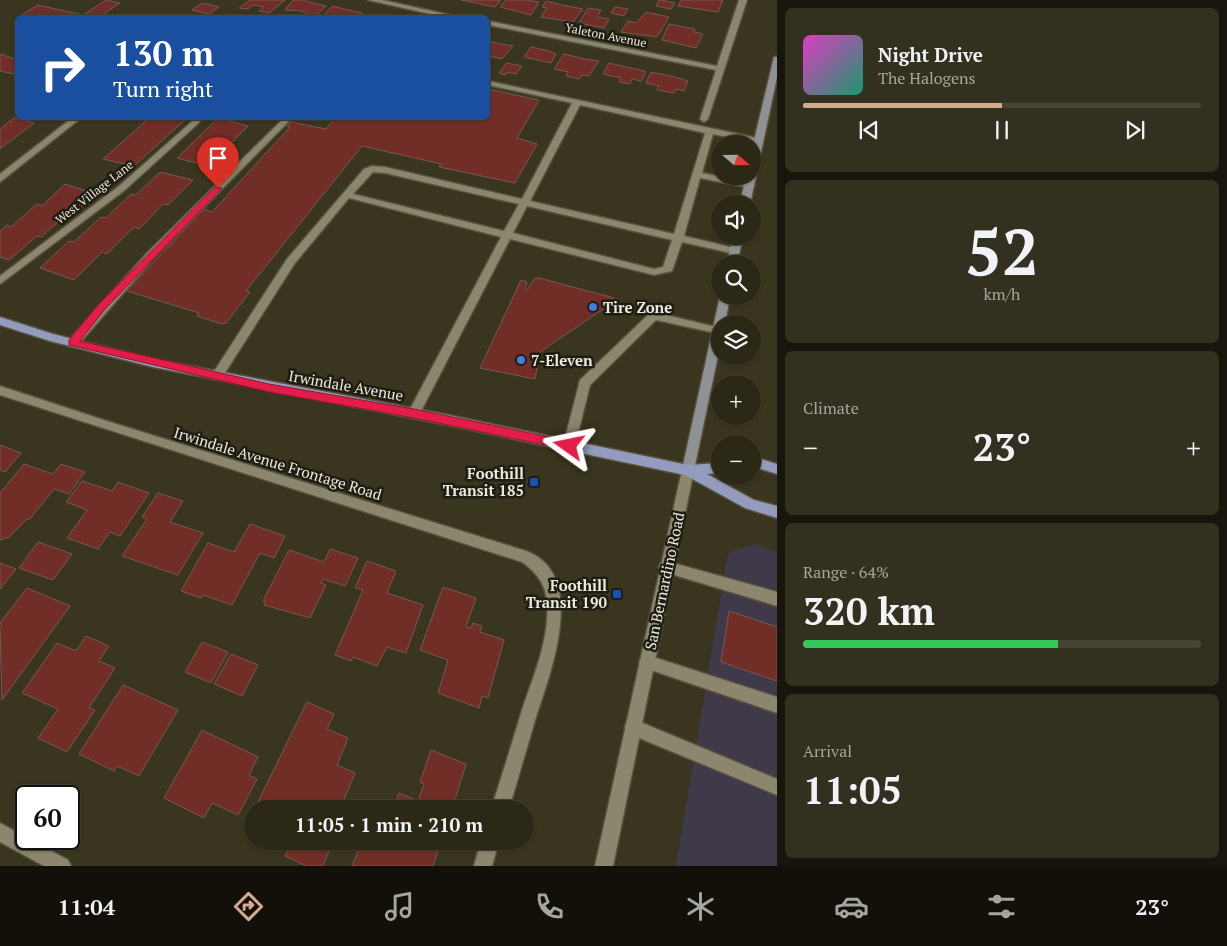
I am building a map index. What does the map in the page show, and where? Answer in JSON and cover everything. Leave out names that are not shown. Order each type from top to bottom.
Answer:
[{"type":"main road","points":[[761,135],[775,79],[777,59]]},
{"type":"main road","points":[[734,255],[736,245]]},
{"type":"main road","name":"Irwindale Avenue","points":[[0,321],[40,335],[269,388],[414,413],[688,470],[711,469]]},
{"type":"main road","name":"San Bernardino Road","points":[[688,470],[711,360]]},
{"type":"main road","points":[[761,464],[777,469]]},
{"type":"main road","name":"Irwindale Avenue","points":[[688,470],[750,504],[777,512]]},
{"type":"street","points":[[372,0],[446,15]]},
{"type":"street","points":[[704,119],[743,0]]},
{"type":"street","name":"Yaleton Avenue","points":[[490,23],[721,68]]},
{"type":"street","points":[[490,83],[730,135]]},
{"type":"street","points":[[414,413],[577,102]]},
{"type":"street","points":[[0,179],[74,120]]},
{"type":"street","name":"West Village Lane","points":[[0,281],[122,188],[198,120]]},
{"type":"street","points":[[73,343],[102,307],[147,259],[286,120]]},
{"type":"street","points":[[347,195],[660,273],[668,268],[710,131]]},
{"type":"street","points":[[217,376],[291,261],[367,171],[378,169],[735,251]]},
{"type":"street","points":[[697,175],[711,177]]},
{"type":"street","points":[[569,446],[584,383],[654,316],[711,330]]},
{"type":"street","name":"Irwindale Avenue Frontage Road","points":[[0,390],[108,426],[526,557],[544,571],[550,583],[554,599],[550,645],[503,800]]},
{"type":"street","name":"San Bernardino Road","points":[[604,866],[688,470]]},
{"type":"street","points":[[666,567],[777,599]]},
{"type":"street","points":[[646,662],[777,705]]},
{"type":"street","points":[[633,727],[777,787]]},
{"type":"street","points":[[0,832],[62,866]]},
{"type":"street","points":[[483,866],[487,850]]},
{"type":"shaded area","points":[[755,544],[777,552],[777,866],[676,866],[728,553]]},
{"type":"building","points":[[106,0],[120,3],[102,15],[83,15]]},
{"type":"building","points":[[250,0],[285,0],[269,13],[259,11],[264,7],[253,5],[248,9],[239,8]]},
{"type":"building","points":[[293,0],[326,6],[316,15],[307,15],[302,11],[285,10]]},
{"type":"building","points":[[461,0],[501,0],[495,7]]},
{"type":"building","points":[[506,0],[539,2],[531,15],[500,7]]},
{"type":"building","points":[[659,0],[675,3],[671,9],[656,6]]},
{"type":"building","points":[[681,0],[723,0],[718,12],[678,6]]},
{"type":"building","points":[[546,1],[583,9],[573,22],[541,17],[547,8],[542,7]]},
{"type":"building","points":[[202,3],[219,7],[209,14],[192,10]]},
{"type":"building","points":[[38,5],[83,15],[21,15]]},
{"type":"building","points":[[333,6],[362,13],[360,15],[323,15]]},
{"type":"building","points":[[615,7],[628,9],[624,16],[611,13]]},
{"type":"building","points":[[588,8],[601,10],[597,17],[609,19],[604,28],[579,23]]},
{"type":"building","points":[[646,12],[669,17],[657,37],[621,32],[628,21],[636,23]]},
{"type":"building","points":[[669,24],[695,29],[694,32],[703,34],[696,48],[662,40]]},
{"type":"building","points":[[490,41],[513,46],[502,59],[490,56]]},
{"type":"building","points":[[531,47],[556,54],[551,63],[524,57]]},
{"type":"building","points":[[0,54],[15,59],[15,74],[0,71]]},
{"type":"building","points":[[564,54],[599,61],[589,76],[582,75],[579,79],[566,76],[568,72],[554,69]]},
{"type":"building","points":[[507,63],[522,66],[516,74],[507,72],[505,75],[499,73]]},
{"type":"building","points":[[609,63],[646,72],[641,81],[632,79],[630,84],[619,82],[621,78],[603,74]]},
{"type":"building","points":[[651,72],[688,81],[684,91],[676,89],[674,93],[657,90],[659,86],[646,83]]},
{"type":"building","points":[[490,89],[539,100],[517,138],[537,144],[515,183],[439,167],[441,164],[362,146],[246,291],[250,292],[226,323],[222,324],[197,316],[199,313],[127,291],[204,209],[212,212],[290,127],[287,126],[291,122],[326,129],[332,121],[328,120],[490,120]]},
{"type":"building","points":[[14,118],[15,120],[34,123],[0,149],[0,129]]},
{"type":"building","points":[[147,120],[185,120],[134,166],[103,159]]},
{"type":"building","points":[[216,120],[226,120],[248,126],[208,166],[177,158]]},
{"type":"building","points":[[160,172],[193,180],[168,205],[163,204],[139,229],[134,227],[107,254],[102,252],[74,280],[40,268],[69,241],[74,242],[101,217],[106,218],[131,194],[136,195]]},
{"type":"building","points":[[65,184],[96,194],[71,216],[67,214],[41,237],[37,236],[9,260],[0,257],[0,231],[7,225],[11,227],[37,204],[42,206]]},
{"type":"building","points":[[539,278],[618,299],[540,352],[535,379],[480,368],[521,280],[527,282],[525,289],[527,290],[534,279]]},
{"type":"building","points":[[0,445],[21,453],[5,472],[0,470]]},
{"type":"building","points":[[24,464],[53,474],[61,464],[85,472],[69,494],[54,489],[29,520],[27,519],[9,537],[0,540],[0,493]]},
{"type":"building","points":[[82,481],[112,491],[118,482],[149,493],[120,536],[110,532],[98,549],[67,538],[87,510],[66,502]]},
{"type":"building","points":[[158,493],[183,501],[170,522],[203,533],[178,575],[122,556],[147,519],[142,517]]},
{"type":"building","points":[[250,524],[285,536],[274,558],[260,553],[232,605],[203,595],[201,598],[181,591],[208,543],[234,552]]},
{"type":"building","points":[[38,542],[72,554],[53,580],[19,568]]},
{"type":"building","points":[[330,549],[358,558],[345,586],[323,579],[321,583],[326,585],[310,618],[264,605],[266,601],[263,601],[289,550],[324,562]]},
{"type":"building","points":[[367,561],[396,571],[387,593],[423,605],[406,653],[387,647],[377,666],[353,657],[351,661],[335,655],[363,590],[355,588]]},
{"type":"building","points":[[0,563],[16,569],[0,589]]},
{"type":"building","points":[[443,587],[476,598],[466,627],[471,628],[473,623],[482,626],[480,632],[504,640],[488,698],[482,696],[479,708],[438,693],[448,660],[420,650]]},
{"type":"building","points":[[27,588],[70,606],[2,700],[0,627],[2,625],[0,623]]},
{"type":"building","points":[[729,611],[777,627],[777,681],[721,662]]},
{"type":"building","points":[[86,636],[109,646],[99,661],[115,668],[89,708],[95,710],[67,752],[38,738],[58,709],[22,693],[57,643],[76,651]]},
{"type":"building","points":[[202,642],[228,652],[211,683],[185,672]]},
{"type":"building","points":[[231,654],[258,665],[242,696],[214,684]]},
{"type":"building","points":[[123,685],[178,710],[139,776],[117,766],[114,771],[79,754]]},
{"type":"building","points":[[307,702],[334,714],[327,729],[348,738],[337,765],[355,773],[344,800],[259,800]]},
{"type":"building","points":[[202,730],[258,757],[249,775],[257,779],[246,800],[244,800],[238,815],[212,803],[204,818],[164,798]]},
{"type":"building","points":[[431,750],[466,764],[455,800],[418,800],[424,784],[420,782]]},
{"type":"building","points":[[399,793],[416,800],[396,800]]},
{"type":"building","points":[[288,850],[329,850],[323,866],[306,866],[285,856]]},
{"type":"building","points":[[358,850],[438,850],[433,866],[352,866]]},
{"type":"place","name":"Tire Zone","points":[[593,307]]},
{"type":"place","name":"7-Eleven","points":[[521,360]]},
{"type":"place","name":"Foothill Transit 185","points":[[534,482]]},
{"type":"place","name":"Foothill Transit 190","points":[[617,594]]},
{"type":"route","points":[[218,188],[102,307],[73,343],[269,388],[414,413],[569,446]]}]
